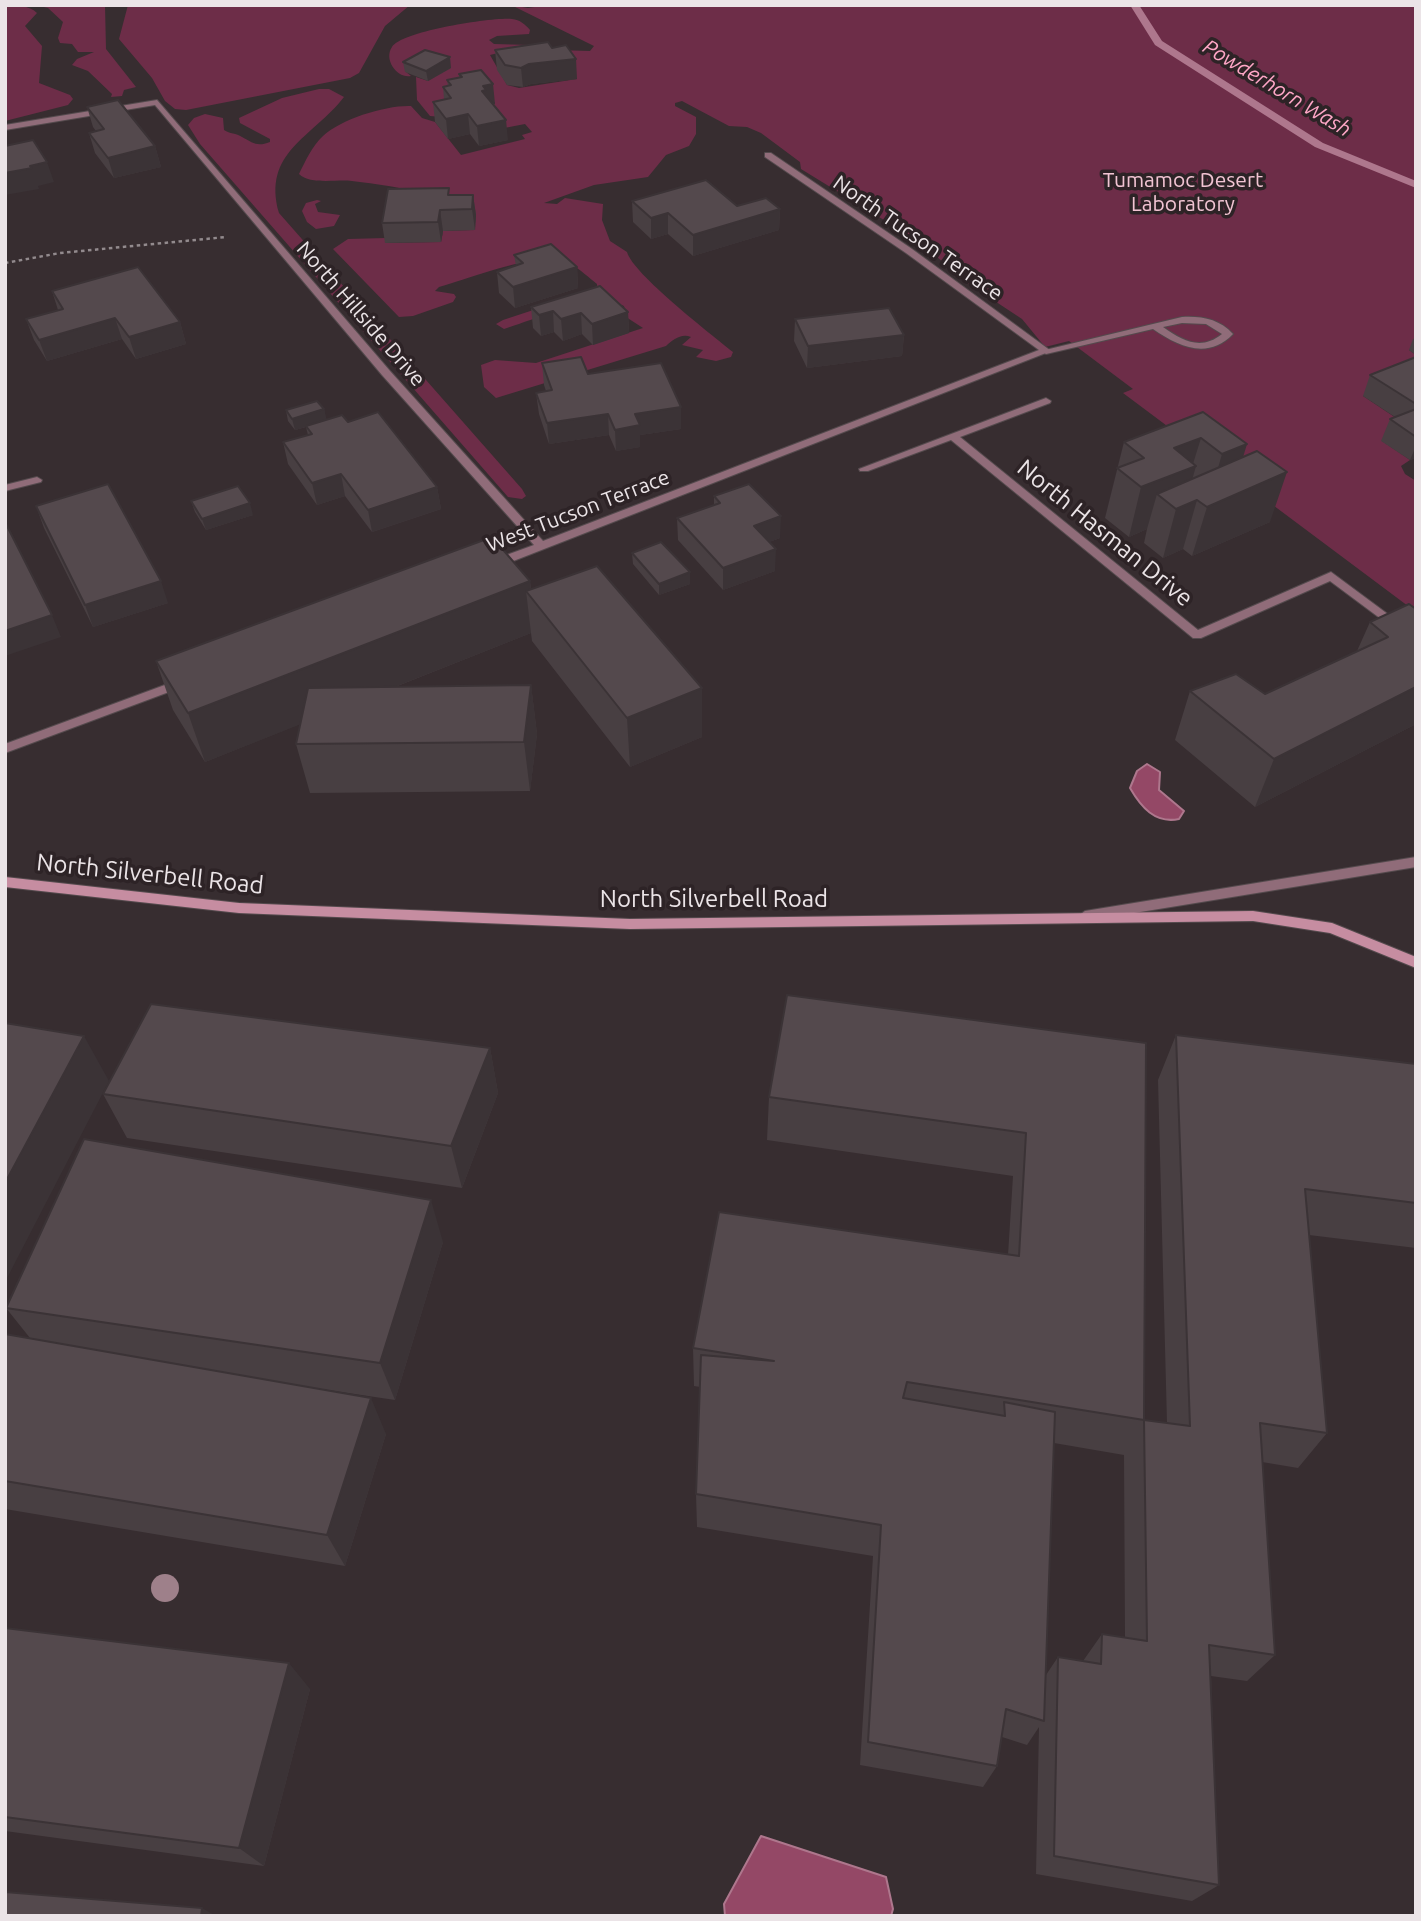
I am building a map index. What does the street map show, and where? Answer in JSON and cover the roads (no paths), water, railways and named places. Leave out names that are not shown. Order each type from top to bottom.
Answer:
[{"type":"main road","name":"North Silverbell Road","points":[[5,882],[239,908],[630,924],[1253,916],[1332,928],[1414,960]]},
{"type":"street","name":"North Hillside Drive","points":[[5,128],[157,102],[265,231],[541,546]]},
{"type":"street","name":"North Tucson Terrace","points":[[768,155],[909,251],[1046,351]]},
{"type":"street","name":"West Tucson Terrace","points":[[476,571],[1046,351],[1182,320],[1203,319],[1222,326],[1228,334],[1208,348],[1192,347],[1156,327]]},
{"type":"street","points":[[864,469],[1046,401]]},
{"type":"street","name":"North Hasman Drive","points":[[954,437],[1197,635],[1331,576],[1416,641]]},
{"type":"street","points":[[5,488],[37,480]]},
{"type":"street","points":[[5,749],[190,679]]},
{"type":"street","points":[[1070,919],[1416,862]]},
{"type":"waterway","name":"Powderhorn Wash","points":[[1134,5],[1158,43],[1319,145],[1416,185]]},
{"type":"park label","name":"Tumamoc Desert Laboratory","points":[[1183,192]]}]
